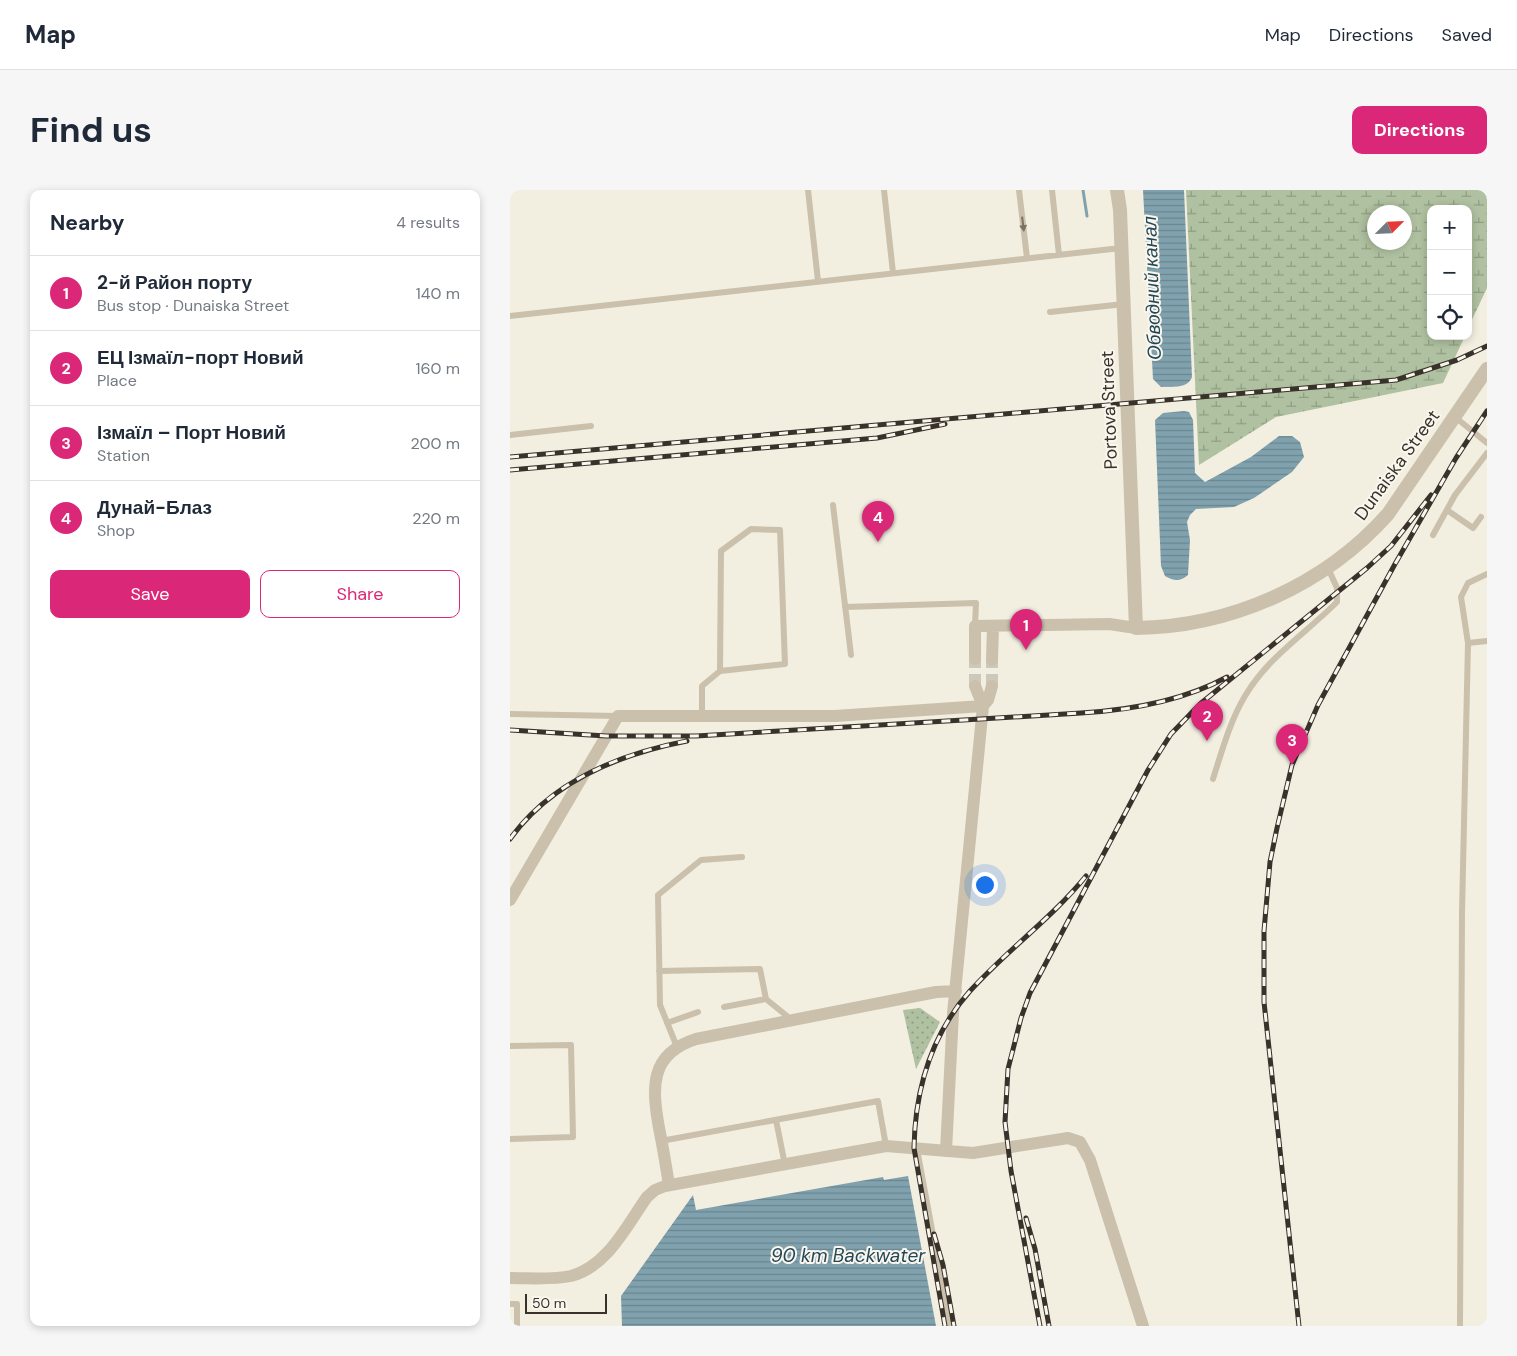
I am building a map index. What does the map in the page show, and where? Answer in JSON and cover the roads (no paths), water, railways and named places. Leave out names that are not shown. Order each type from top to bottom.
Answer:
[{"type":"street","name":"Portova Street","points":[[1117,190],[1124,304],[1136,628]]},
{"type":"street","name":"Dunaiska Street","points":[[976,626],[1109,624],[1136,628],[1183,624],[1233,612],[1287,591],[1328,568],[1357,546],[1388,514],[1487,369]]},
{"type":"street","points":[[975,659],[976,626]]},
{"type":"street","points":[[992,660],[993,626]]},
{"type":"street","points":[[946,1151],[950,1059],[983,706],[975,686]]},
{"type":"street","points":[[510,900],[618,716],[835,716],[983,706],[988,700],[992,686]]},
{"type":"street","points":[[669,1185],[654,1098],[655,1079],[663,1062],[677,1047],[696,1039],[936,992],[956,991]]},
{"type":"street","points":[[510,1278],[564,1277],[586,1270],[605,1255],[651,1193],[669,1185],[886,1146],[986,1152],[1068,1138],[1080,1142],[1090,1160],[1143,1326]]},
{"type":"lane","points":[[808,190],[818,282]]},
{"type":"lane","points":[[884,190],[893,273]]},
{"type":"lane","points":[[1019,190],[1027,258]]},
{"type":"lane","points":[[1052,190],[1059,255]]},
{"type":"lane","points":[[510,316],[1121,248]]},
{"type":"lane","points":[[1050,312],[1124,304]]},
{"type":"lane","points":[[1455,417],[1487,443]]},
{"type":"lane","points":[[510,435],[591,426]]},
{"type":"lane","points":[[1433,535],[1447,510],[1487,453]]},
{"type":"lane","points":[[833,505],[851,654]]},
{"type":"lane","points":[[1447,510],[1473,528],[1481,517]]},
{"type":"lane","points":[[702,716],[702,686],[720,671],[785,664],[780,530],[751,530],[721,551],[720,671]]},
{"type":"lane","points":[[1213,779],[1232,722],[1245,695],[1262,672],[1283,649],[1337,602],[1336,588],[1328,568]]},
{"type":"lane","points":[[1460,1326],[1462,932],[1468,643],[1461,597],[1468,583],[1487,574]]},
{"type":"lane","points":[[845,607],[976,603],[976,626]]},
{"type":"lane","points":[[1468,643],[1487,641]]},
{"type":"lane","points":[[510,714],[618,716]]},
{"type":"lane","points":[[677,1047],[660,1005],[658,895],[701,860],[742,857]]},
{"type":"lane","points":[[660,971],[760,969],[766,999],[787,1016],[788,1021]]},
{"type":"lane","points":[[724,1007],[766,999]]},
{"type":"lane","points":[[667,1023],[698,1012]]},
{"type":"lane","points":[[510,1046],[571,1046],[573,1137],[510,1139]]},
{"type":"lane","points":[[662,1141],[878,1101],[886,1146]]},
{"type":"lane","points":[[776,1120],[784,1164]]},
{"type":"lane","points":[[917,1149],[950,1326]]},
{"type":"lane","points":[[510,1304],[517,1304],[517,1326]]},
{"type":"water","name":"Обводний канал","points":[[1143,190],[1184,190],[1192,377],[1190,381],[1179,386],[1161,387],[1153,379]]},
{"type":"water","points":[[1189,412],[1193,420],[1195,473],[1205,482],[1251,457],[1279,436],[1292,436],[1300,442],[1304,457],[1292,472],[1254,498],[1234,507],[1196,509],[1190,515],[1187,522],[1190,540],[1188,575],[1177,580],[1165,576],[1161,566],[1155,420],[1163,413]]},
{"type":"water","name":"90 km Backwater","points":[[908,1176],[936,1326],[622,1326],[621,1296],[693,1195],[696,1210],[883,1177],[884,1180]]},
{"type":"waterway","points":[[1083,190],[1087,216]]},
{"type":"tunnel","points":[[975,659],[975,686]]},
{"type":"tunnel","points":[[992,660],[992,686]]},
{"type":"railway","points":[[510,457],[1396,380],[1457,360],[1487,346]]},
{"type":"railway","points":[[1299,1326],[1264,1002],[1264,931],[1270,862],[1292,765],[1318,705],[1395,564],[1456,458],[1487,411]]},
{"type":"railway","points":[[510,470],[877,438],[945,424]]},
{"type":"railway","points":[[1040,1326],[1011,1171],[1005,1122],[1008,1069],[1021,1018],[1030,993],[1148,770],[1171,734],[1200,704],[1367,568],[1391,546],[1431,495]]},
{"type":"railway","points":[[510,730],[606,736],[696,736],[1081,713],[1138,707],[1156,703],[1193,692],[1227,677]]},
{"type":"railway","points":[[510,839],[546,801],[589,773],[612,762],[687,741]]},
{"type":"railway","points":[[945,1326],[914,1148],[918,1106],[928,1065],[935,1045],[945,1026],[956,1008],[970,991],[1059,906],[1086,876]]},
{"type":"railway","points":[[1026,1218],[1035,1249],[1049,1326]]},
{"type":"railway","points":[[934,1234],[943,1265],[954,1326]]},
{"type":"place","name":"Дунай-Блаз","points":[[878,542]]},
{"type":"place","name":"2-й Район порту","points":[[1026,650]]},
{"type":"place","name":"ЕЦ Ізмаїл-порт Новий","points":[[1207,741]]},
{"type":"place","name":"Ізмаїл – Порт Новий","points":[[1292,765]]}]
